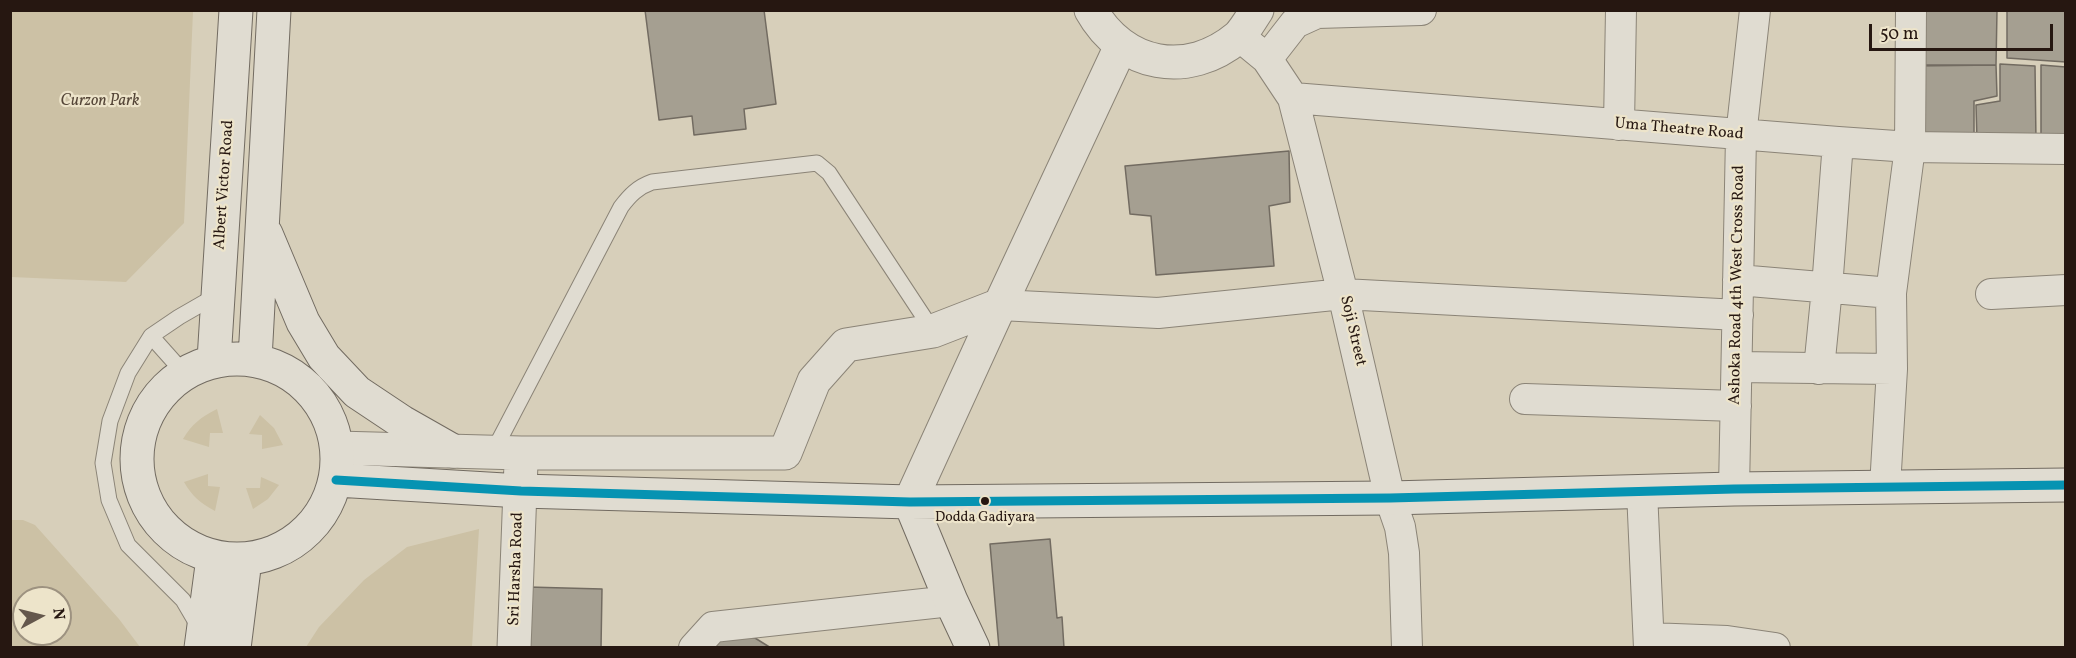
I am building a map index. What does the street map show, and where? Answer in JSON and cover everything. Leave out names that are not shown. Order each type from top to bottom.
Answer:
[{"type":"main road","name":"Albert Victor Road","points":[[214,360],[236,10]]},
{"type":"main road","points":[[255,359],[274,10]]},
{"type":"main road","points":[[1091,10],[1101,28],[1121,46],[1151,60],[1182,62],[1213,54],[1248,23]]},
{"type":"main road","points":[[973,648],[951,602],[910,502],[1121,46]]},
{"type":"main road","points":[[262,224],[303,322],[324,357],[357,392],[402,422],[453,451]]},
{"type":"main road","points":[[337,448],[507,452],[785,453],[814,381],[846,345],[933,331],[1000,305]]},
{"type":"main road","points":[[255,359],[286,370],[311,390],[328,417],[337,448],[336,480],[324,510],[303,536],[276,553],[245,560],[213,558],[182,544],[157,521],[142,491],[136,458],[142,425],[158,396],[184,374],[214,360],[255,359]]},
{"type":"main road","name":"Sri Harsha Road","points":[[507,452],[520,491],[514,648]]},
{"type":"main road","points":[[336,480],[520,491],[910,502],[1390,498],[1734,489],[2066,485]]},
{"type":"main road","points":[[202,641],[213,558]]},
{"type":"main road","points":[[234,648],[245,560]]},
{"type":"street","points":[[1267,59],[1295,23],[1317,13],[1421,10]]},
{"type":"street","points":[[1620,125],[1621,10]]},
{"type":"street","name":"Ashoka Road 4th West Cross Road","points":[[1734,489],[1741,136],[1755,10]]},
{"type":"street","points":[[1885,487],[1892,369],[1891,293],[1910,147],[1911,10]]},
{"type":"street","name":"Soji Street","points":[[1248,23],[1267,59],[1293,98],[1343,294],[1390,498],[1401,527],[1407,648]]},
{"type":"street","name":"Uma Theatre Road","points":[[1293,98],[1741,136],[1910,147],[2066,149]]},
{"type":"street","points":[[1819,369],[1838,142]]},
{"type":"street","points":[[1738,280],[1891,293]]},
{"type":"street","points":[[1992,294],[2066,290]]},
{"type":"street","points":[[1000,305],[1158,313],[1343,294],[1738,315]]},
{"type":"street","points":[[1737,367],[1892,369]]},
{"type":"street","points":[[1525,399],[1736,406]]},
{"type":"street","points":[[1642,491],[1649,643],[1727,641],[1775,648]]},
{"type":"street","points":[[694,648],[713,627],[951,602]]},
{"type":"lane","points":[[202,641],[183,600],[128,546],[109,500],[104,463],[110,421],[128,373],[152,336],[219,294],[208,247],[219,46]]},
{"type":"lane","points":[[507,452],[621,207],[629,195],[639,187],[652,182],[817,163],[829,173],[933,331]]},
{"type":"lane","points":[[152,336],[184,374]]},
{"type":"green space","name":"Curzon Park","points":[[11,10],[193,11],[184,223],[126,282],[11,277]]},
{"type":"green space","points":[[217,409],[223,433],[210,433],[209,447],[183,439],[197,421]]},
{"type":"green space","points":[[260,415],[274,428],[283,445],[262,449],[262,435],[249,434]]},
{"type":"green space","points":[[208,474],[208,486],[220,487],[215,511],[197,499],[184,482]]},
{"type":"green space","points":[[261,477],[279,485],[268,499],[253,509],[246,488],[260,488]]},
{"type":"green space","points":[[11,520],[23,520],[35,525],[119,619],[140,647],[11,647]]},
{"type":"green space","points":[[479,529],[472,647],[306,647],[319,627],[364,580],[407,547]]},
{"type":"building","points":[[645,10],[764,10],[776,104],[744,109],[746,129],[694,135],[692,116],[659,120]]},
{"type":"building","points":[[1916,10],[1997,10],[1996,65],[1916,65]]},
{"type":"building","points":[[2007,10],[2066,10],[2066,62],[2007,58]]},
{"type":"building","points":[[2000,64],[2035,66],[2036,142],[1977,141],[1976,105],[2000,101]]},
{"type":"building","points":[[1996,65],[1997,96],[1974,101],[1974,142],[1915,143],[1914,66]]},
{"type":"building","points":[[2041,65],[2066,67],[2066,144],[2041,144]]},
{"type":"building","points":[[1289,151],[1290,202],[1269,206],[1274,266],[1156,275],[1151,216],[1130,214],[1125,166]]},
{"type":"building","points":[[1050,539],[1057,618],[1062,617],[1064,648],[999,648],[990,544]]},
{"type":"building","points":[[528,587],[602,589],[601,648],[527,648]]},
{"type":"building","points":[[737,636],[755,638],[771,648],[707,648],[721,640]]},
{"type":"transit line","points":[[336,480],[521,491],[910,502],[1390,498],[1734,489],[2066,485]]},
{"type":"place","name":"Dodda Gadiyara","points":[[985,501]]}]
